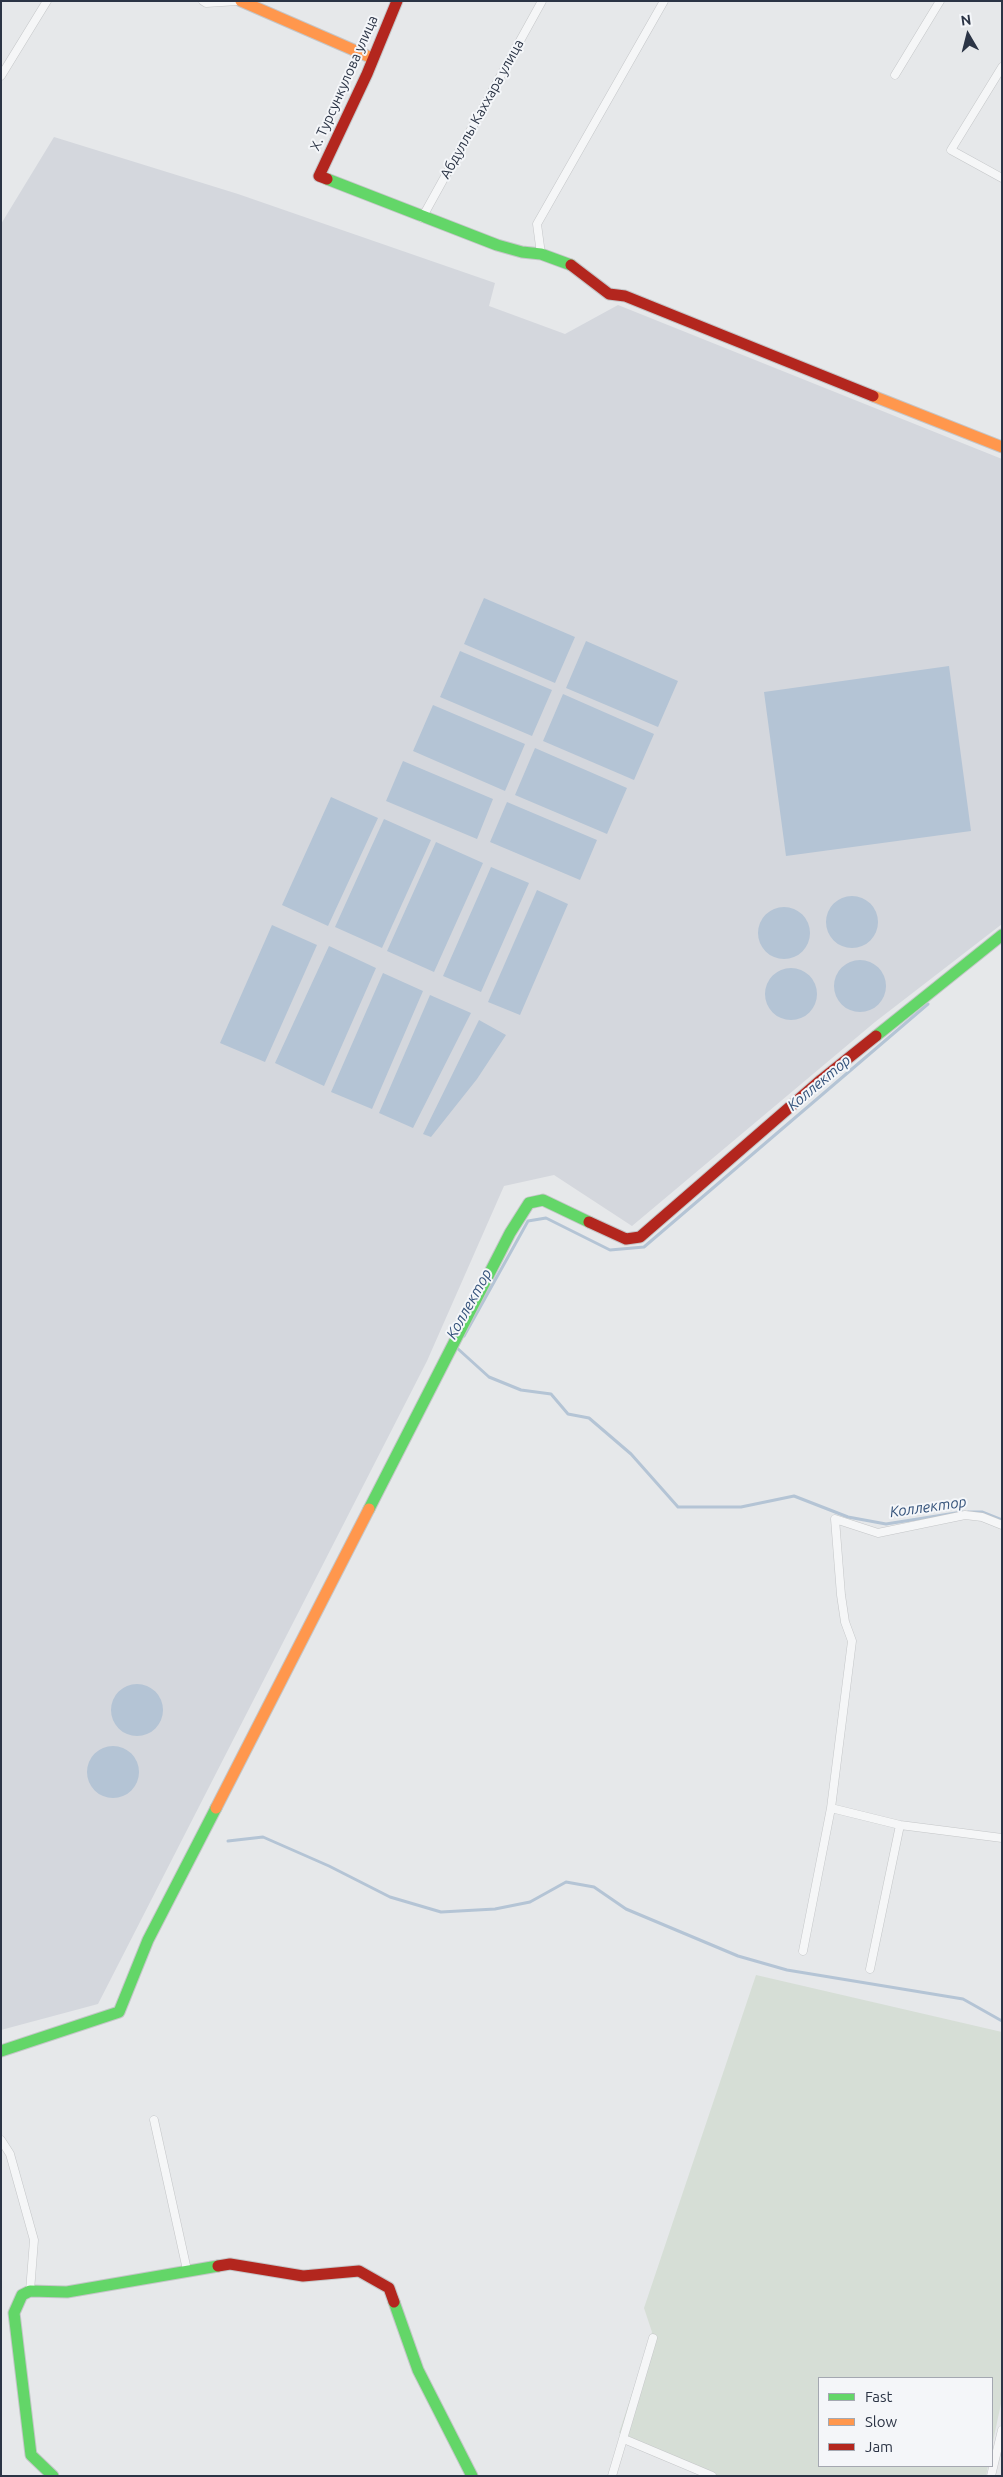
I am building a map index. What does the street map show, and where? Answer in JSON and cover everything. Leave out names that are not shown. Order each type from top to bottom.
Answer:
[{"type":"street","points":[[2,75],[47,1]]},
{"type":"street","points":[[203,1],[206,3],[240,1],[372,58]]},
{"type":"street","name":"Х. Турсункулова улица","points":[[397,1],[367,74],[320,176],[422,218]]},
{"type":"street","name":"Абдуллы Каххара улица","points":[[422,218],[542,1]]},
{"type":"street","points":[[541,254],[537,224],[664,1]]},
{"type":"street","points":[[895,75],[940,1]]},
{"type":"street","points":[[1002,67],[951,150],[1002,178]]},
{"type":"street","points":[[422,218],[497,245],[522,252],[541,254],[579,269],[609,294],[625,296],[1002,447]]},
{"type":"street","points":[[1,2051],[119,2012],[148,1940],[501,1251],[529,1204],[535,1200],[543,1200],[626,1239],[640,1237],[822,1080],[1002,935]]},
{"type":"street","points":[[803,1951],[831,1808],[852,1641],[845,1622],[841,1595],[835,1519],[878,1533],[965,1515],[982,1517],[1002,1525]]},
{"type":"street","points":[[831,1808],[900,1825],[1002,1838]]},
{"type":"street","points":[[870,1969],[900,1825]]},
{"type":"street","points":[[154,2120],[187,2270]]},
{"type":"street","points":[[1,2140],[10,2154],[34,2240],[30,2291]]},
{"type":"street","points":[[52,2476],[31,2455],[14,2313],[22,2295],[30,2291],[67,2292],[230,2264],[303,2276],[360,2271],[389,2288],[418,2370],[472,2476]]},
{"type":"street","points":[[612,2476],[653,2338]]},
{"type":"street","points":[[991,2476],[1002,2430]]},
{"type":"street","points":[[624,2439],[712,2476]]},
{"type":"shaded area","points":[[54,137],[238,194],[495,283],[489,306],[565,334],[618,305],[1002,459],[1002,924],[875,1022],[632,1226],[554,1175],[504,1186],[427,1361],[98,2004],[1,2030],[1,224]]},
{"type":"shaded area","points":[[756,1975],[1002,2032],[1002,2399],[993,2441],[993,2377],[818,2377],[818,2467],[988,2467],[986,2476],[710,2476],[619,2433],[652,2332],[644,2308]]},
{"type":"water","points":[[484,598],[575,637],[555,683],[464,644]]},
{"type":"water","points":[[586,641],[678,681],[658,727],[566,688]]},
{"type":"water","points":[[460,651],[552,690],[532,736],[440,697]]},
{"type":"water","points":[[949,666],[971,831],[786,856],[764,692]]},
{"type":"water","points":[[563,694],[654,734],[634,780],[543,741]]},
{"type":"water","points":[[433,705],[525,744],[505,791],[413,751]]},
{"type":"water","points":[[535,748],[627,788],[607,834],[515,795]]},
{"type":"water","points":[[403,761],[493,799],[477,839],[386,801]]},
{"type":"water","points":[[331,797],[378,818],[328,926],[282,905]]},
{"type":"water","points":[[507,802],[597,840],[580,880],[490,842]]},
{"type":"water","points":[[384,819],[431,840],[382,948],[335,927]]},
{"type":"water","points":[[436,842],[483,863],[434,972],[387,951]]},
{"type":"water","points":[[491,867],[529,883],[481,992],[443,976]]},
{"type":"water","points":[[537,890],[568,904],[520,1015],[488,1002]]},
{"type":"water","points":[[852,896],[862,898],[870,904],[876,912],[878,922],[876,932],[870,940],[862,946],[852,948],[842,946],[834,940],[828,932],[826,922],[828,912],[834,904],[842,898]]},
{"type":"water","points":[[784,907],[794,909],[802,915],[808,923],[810,933],[808,943],[802,951],[794,957],[784,959],[774,957],[766,951],[760,943],[758,933],[760,923],[766,915],[774,909]]},
{"type":"water","points":[[272,925],[317,945],[265,1062],[220,1043]]},
{"type":"water","points":[[329,946],[376,968],[324,1086],[275,1063]]},
{"type":"water","points":[[860,960],[870,962],[878,968],[884,976],[886,986],[884,996],[878,1004],[870,1010],[860,1012],[850,1010],[842,1004],[836,996],[834,986],[836,976],[842,968],[850,962]]},
{"type":"water","points":[[791,968],[801,970],[809,976],[815,984],[817,994],[815,1004],[809,1012],[801,1018],[791,1020],[781,1018],[773,1012],[767,1004],[765,994],[767,984],[773,976],[781,970]]},
{"type":"water","points":[[383,973],[423,991],[372,1109],[331,1092]]},
{"type":"water","points":[[430,995],[471,1013],[413,1128],[379,1113]]},
{"type":"water","points":[[479,1020],[506,1035],[477,1079],[431,1137],[423,1134]]},
{"type":"water","points":[[137,1684],[147,1686],[155,1692],[161,1700],[163,1710],[161,1720],[155,1728],[147,1734],[137,1736],[127,1734],[119,1728],[113,1720],[111,1710],[113,1700],[119,1692],[127,1686]]},
{"type":"water","points":[[113,1746],[123,1748],[131,1754],[137,1762],[139,1772],[137,1782],[131,1790],[123,1796],[113,1798],[103,1796],[95,1790],[89,1782],[87,1772],[89,1762],[95,1754],[103,1748]]},
{"type":"waterway","name":"Коллектор","points":[[464,1336],[528,1221],[546,1218],[610,1250],[644,1247],[928,1004]]},
{"type":"waterway","name":"Коллектор","points":[[457,1348],[489,1377],[521,1390],[551,1394],[568,1414],[589,1418],[631,1454],[678,1507],[741,1507],[794,1496],[848,1517],[886,1524],[962,1512]]},
{"type":"waterway","name":"Коллектор","points":[[968,1512],[982,1512],[1002,1520]]},
{"type":"waterway","points":[[228,1841],[263,1837],[329,1866],[390,1897],[441,1912],[495,1909],[530,1902],[566,1882],[594,1887],[626,1909],[738,1956],[787,1970],[963,1999],[1002,2021]]},
{"type":"traffic: fast","points":[[327,179],[497,245],[522,252],[541,254],[571,265]]},
{"type":"traffic: fast","points":[[876,1036],[1002,935]]},
{"type":"traffic: fast","points":[[369,1509],[510,1233],[529,1203],[543,1200],[589,1222]]},
{"type":"traffic: fast","points":[[1,2051],[119,2012],[148,1940],[216,1808]]},
{"type":"traffic: fast","points":[[53,2476],[31,2455],[14,2313],[22,2295],[30,2291],[67,2292],[218,2266]]},
{"type":"traffic: fast","points":[[394,2302],[418,2370],[472,2476]]},
{"type":"traffic: slow","points":[[241,1],[372,58]]},
{"type":"traffic: slow","points":[[873,396],[1002,447]]},
{"type":"traffic: slow","points":[[216,1808],[369,1509]]},
{"type":"traffic: jam","points":[[327,179],[319,176],[367,74],[397,1]]},
{"type":"traffic: jam","points":[[571,265],[609,294],[625,296],[873,396]]},
{"type":"traffic: jam","points":[[589,1222],[626,1239],[640,1237],[821,1080],[876,1036]]},
{"type":"traffic: jam","points":[[218,2266],[230,2264],[303,2276],[359,2271],[389,2288],[394,2302]]}]
